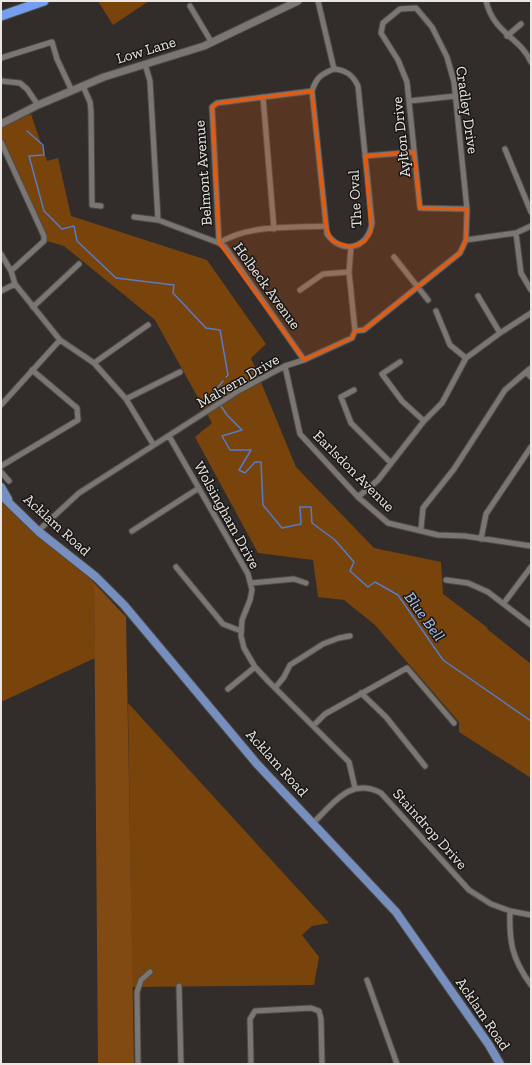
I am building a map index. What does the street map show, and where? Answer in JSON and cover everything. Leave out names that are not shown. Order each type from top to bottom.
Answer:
[{"type":"highway","points":[[1,16],[44,1]]},
{"type":"main road","name":"Low Lane","points":[[1,124],[38,105],[104,77],[212,42],[298,1]]},
{"type":"main road","name":"Acklam Road","points":[[1,487],[10,501],[38,531],[96,577],[124,605],[257,764],[396,912],[489,1045],[500,1064]]},
{"type":"main road","name":"Acklam Road","points":[[1,495],[10,501]]},
{"type":"street","points":[[312,91],[315,82],[321,74],[334,69],[318,1]]},
{"type":"street","points":[[486,1],[493,21],[521,48],[531,62]]},
{"type":"street","points":[[190,6],[212,42]]},
{"type":"street","name":"Cradley Drive","points":[[383,23],[400,9],[416,8],[422,13],[432,27],[447,57],[456,96],[467,209],[466,240]]},
{"type":"street","name":"Aylton Drive","points":[[383,23],[381,33],[403,70],[407,82],[420,208],[467,209]]},
{"type":"street","points":[[507,36],[521,24]]},
{"type":"street","points":[[1,58],[52,42],[57,59],[72,91]]},
{"type":"street","points":[[145,64],[150,81],[158,220]]},
{"type":"street","name":"The Oval","points":[[312,91],[327,234],[332,240],[342,246],[351,247],[365,240],[371,232],[372,223],[358,86],[354,78],[347,72],[334,69]]},
{"type":"street","points":[[1,81],[20,83],[27,89],[38,105]]},
{"type":"street","points":[[83,86],[90,102],[91,111],[92,205],[101,206]]},
{"type":"street","name":"Belmont Avenue","points":[[219,243],[212,107],[217,103],[312,91]]},
{"type":"street","points":[[409,101],[456,96]]},
{"type":"street","points":[[263,97],[274,229]]},
{"type":"street","points":[[1,142],[44,236],[44,241],[11,271]]},
{"type":"street","points":[[505,149],[531,212]]},
{"type":"street","points":[[365,156],[414,152]]},
{"type":"street","name":"Holbeck Avenue","points":[[134,217],[158,220],[219,243],[225,247],[304,360]]},
{"type":"street","points":[[219,243],[227,238],[247,231],[326,226]]},
{"type":"street","points":[[466,240],[516,233],[531,226]]},
{"type":"street","points":[[516,233],[521,273],[531,290]]},
{"type":"street","name":"Malvern Drive","points":[[38,531],[79,493],[153,444],[210,411],[240,390],[285,366],[304,360],[352,338],[355,331],[364,330],[460,253],[466,240]]},
{"type":"street","points":[[351,247],[349,272],[355,331]]},
{"type":"street","points":[[1,254],[11,271],[15,284],[33,307],[60,340],[94,363],[126,399],[153,444]]},
{"type":"street","points":[[394,256],[428,300]]},
{"type":"street","points":[[33,307],[79,264]]},
{"type":"street","points":[[300,290],[324,274],[349,272]]},
{"type":"street","points":[[1,291],[15,284]]},
{"type":"street","points":[[478,296],[500,333]]},
{"type":"street","points":[[436,310],[450,345],[466,358]]},
{"type":"street","points":[[358,497],[378,480],[424,421],[442,403],[466,358],[500,333],[531,313]]},
{"type":"street","points":[[94,363],[148,325]]},
{"type":"street","points":[[1,405],[60,340]]},
{"type":"street","points":[[400,362],[382,374],[402,401],[424,421]]},
{"type":"street","name":"Earlsdon Avenue","points":[[285,366],[300,434],[358,497],[388,523],[438,535],[531,546]]},
{"type":"street","points":[[421,530],[422,508],[454,469],[505,390],[531,368]]},
{"type":"street","points":[[1,466],[78,420],[77,408],[32,370]]},
{"type":"street","points":[[126,399],[180,372]]},
{"type":"street","points":[[526,372],[531,377]]},
{"type":"street","points":[[354,390],[341,397],[351,423],[391,462]]},
{"type":"street","name":"Wolsingham Drive","points":[[169,436],[248,574],[251,583],[250,600],[242,620],[241,631]]},
{"type":"street","points":[[481,539],[486,514],[531,447]]},
{"type":"street","points":[[1,472],[9,481]]},
{"type":"street","points":[[132,531],[199,488]]},
{"type":"street","points":[[504,603],[531,566]]},
{"type":"street","points":[[176,567],[222,624],[241,631],[244,648],[255,667],[350,762],[355,788],[346,792],[313,824]]},
{"type":"street","points":[[251,583],[294,579],[306,583]]},
{"type":"street","points":[[446,580],[474,585],[488,592],[531,625]]},
{"type":"street","points":[[275,688],[284,677],[290,665],[323,644],[339,638],[350,636]]},
{"type":"street","points":[[228,689],[255,667]]},
{"type":"street","points":[[313,726],[325,714],[407,668],[454,723]]},
{"type":"street","points":[[361,693],[386,717],[425,766]]},
{"type":"street","name":"Staindrop Drive","points":[[355,788],[372,788],[381,793],[469,890],[491,904],[510,911],[531,915]]},
{"type":"street","points":[[510,911],[509,934],[511,949],[517,963],[531,985]]},
{"type":"street","points":[[138,1064],[137,992],[141,980],[150,972]]},
{"type":"street","points":[[367,980],[397,1064]]},
{"type":"street","points":[[179,986],[181,1064]]},
{"type":"street","points":[[251,1064],[250,1019],[255,1011],[311,1008],[319,1011],[321,1019],[322,1064]]},
{"type":"highlighted area","points":[[312,91],[326,226],[332,241],[351,247],[365,241],[371,232],[365,156],[414,152],[420,208],[467,209],[466,240],[460,253],[364,330],[355,331],[352,338],[304,360],[219,243],[212,107],[217,103]]},
{"type":"shaded area","points":[[98,1],[149,1],[113,25]]},
{"type":"shaded area","points":[[31,114],[47,161],[58,158],[71,216],[207,260],[266,344],[251,358],[296,467],[374,548],[441,562],[443,594],[488,628],[487,629],[531,664],[531,778],[459,732],[459,722],[375,625],[344,600],[318,597],[313,560],[258,553],[195,437],[212,423],[155,320],[64,246],[47,241],[45,233],[1,141],[1,128]]},
{"type":"shaded area","points":[[1,500],[95,583],[95,658],[1,702]]},
{"type":"shaded area","points":[[94,583],[126,617],[134,1064],[98,1064]]},
{"type":"shaded area","points":[[128,703],[329,923],[312,926],[302,935],[319,957],[314,985],[132,987]]},
{"type":"waterway","name":"Blue Bell","points":[[27,131],[43,145],[44,155],[29,156],[44,211],[62,229],[74,226],[77,241],[116,278],[174,285],[173,293],[206,328],[220,330],[228,375],[226,377]]},
{"type":"waterway","name":"Blue Bell","points":[[223,381],[213,394],[227,415],[242,430],[222,436],[230,450],[251,450],[239,470],[245,473],[255,462],[261,462],[263,505],[282,528],[301,524],[300,507],[311,507],[312,523],[335,540],[354,562],[350,571],[368,587],[375,582],[398,595],[443,660],[531,721]]}]
